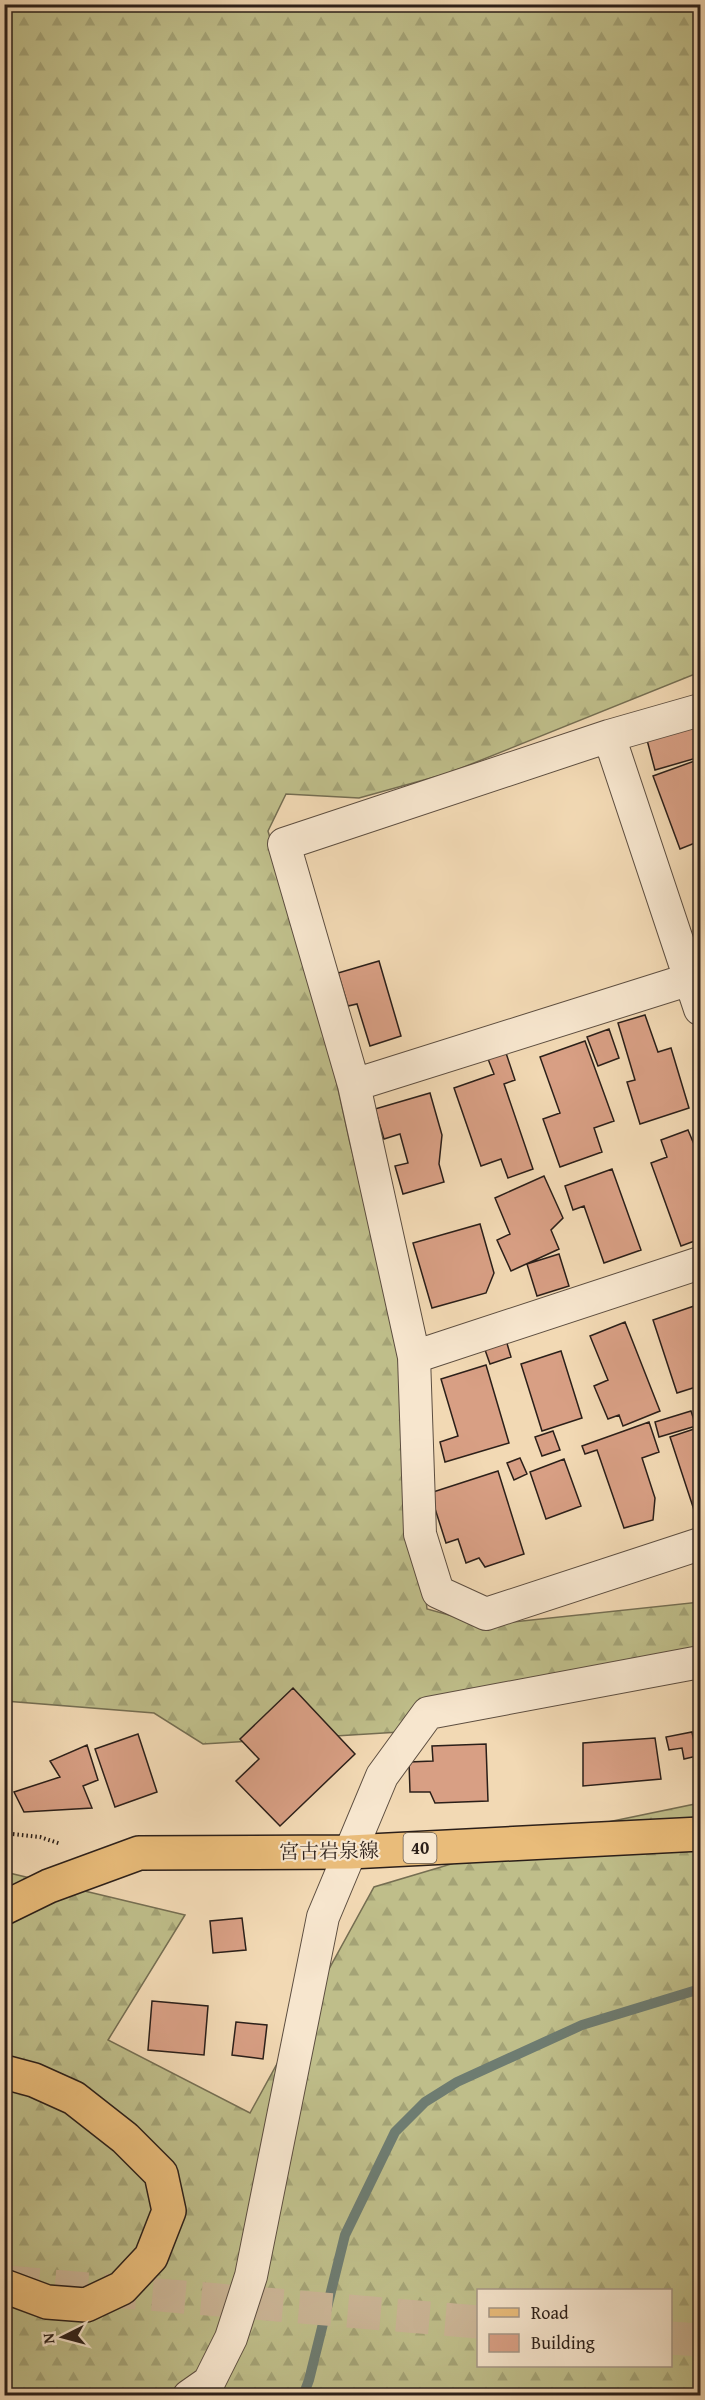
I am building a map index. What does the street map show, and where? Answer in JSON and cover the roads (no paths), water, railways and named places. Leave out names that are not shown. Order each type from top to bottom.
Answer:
[{"type":"main road","name":"宮古岩泉線","points":[[4,1908],[49,1886],[139,1853],[350,1852],[700,1834]]},
{"type":"main road","points":[[4,2072],[34,2079],[74,2098],[125,2138],[161,2174],[169,2211],[151,2258],[122,2288],[86,2306],[47,2302],[4,2286]]},
{"type":"street","points":[[700,710],[609,736],[284,844],[354,1085],[414,1357],[420,1534],[438,1592],[486,1614],[700,1544]]},
{"type":"street","points":[[609,736],[695,978],[700,1009]]},
{"type":"street","points":[[354,1085],[695,978]]},
{"type":"street","points":[[414,1357],[700,1263]]},
{"type":"street","points":[[189,2396],[209,2382],[231,2338],[251,2276],[323,1917],[382,1776],[428,1713],[700,1662]]},
{"type":"waterway","points":[[303,2396],[345,2235],[395,2132],[425,2102],[457,2082],[582,2025],[700,1989]]},
{"type":"tunnel","points":[[6,2282],[477,2322]]},
{"type":"tunnel","points":[[672,2338],[700,2340]]}]
